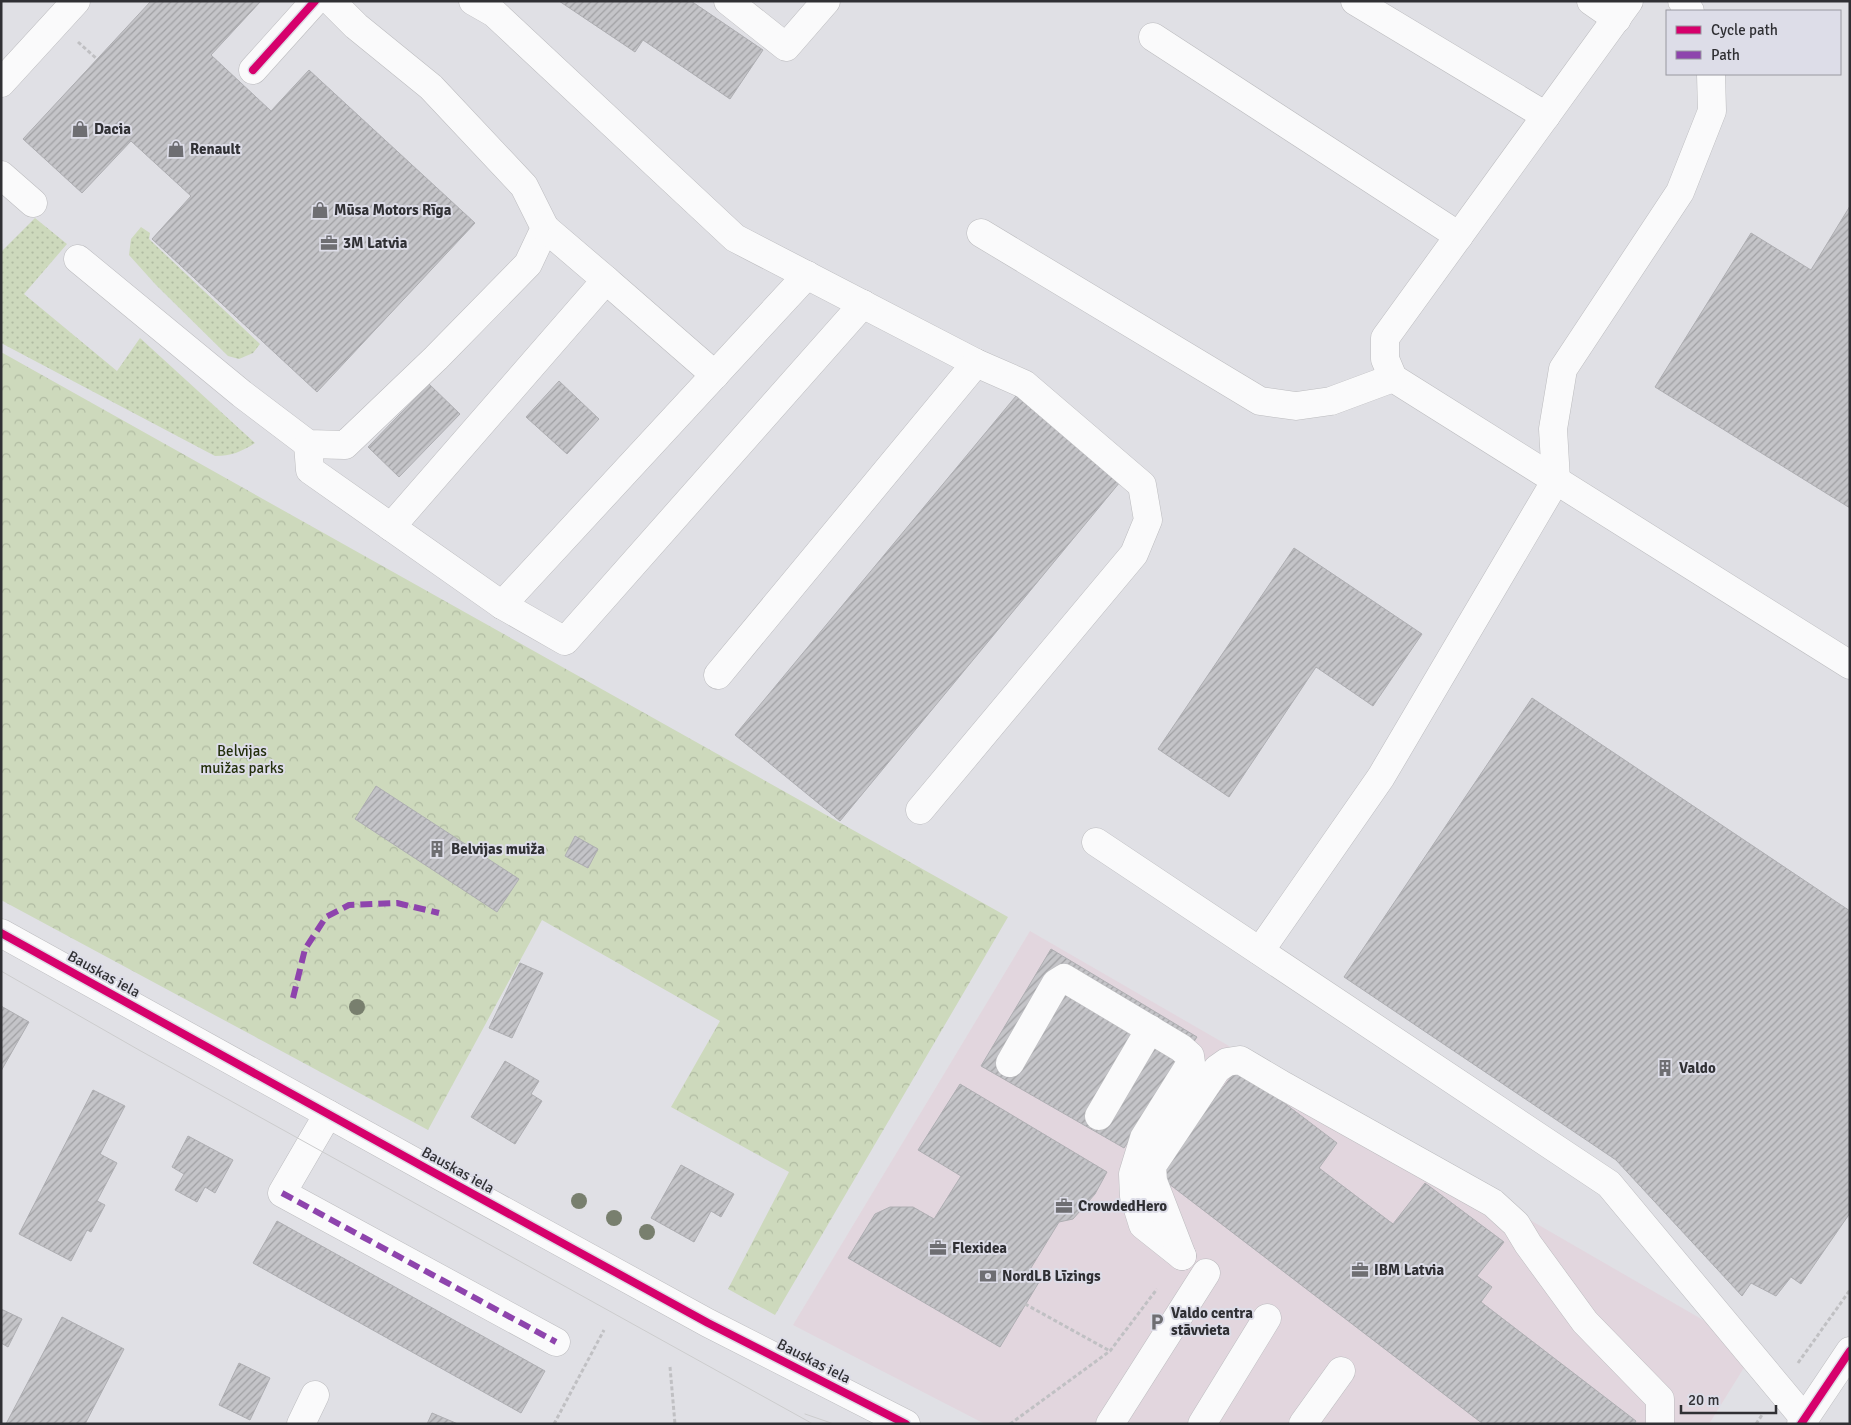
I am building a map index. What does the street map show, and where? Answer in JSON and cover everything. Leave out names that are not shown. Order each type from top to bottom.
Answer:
[{"type":"street","points":[[1,83],[76,1]]},
{"type":"street","points":[[253,70],[315,1]]},
{"type":"street","points":[[331,1],[356,26],[437,94],[524,186],[545,228],[715,375]]},
{"type":"street","points":[[473,1],[494,13],[735,238],[976,363],[1024,384],[1142,485],[1148,520],[1134,554],[920,810]]},
{"type":"street","points":[[728,1],[786,47],[826,1]]},
{"type":"street","points":[[1354,1],[1546,116]]},
{"type":"street","points":[[1591,1],[1623,10],[1385,338],[1385,359],[1393,378],[1850,665]]},
{"type":"street","points":[[1153,37],[1459,236]]},
{"type":"street","points":[[1260,951],[1381,777],[1556,480],[1553,428],[1563,369],[1680,192],[1712,111],[1711,75]]},
{"type":"street","points":[[1,175],[33,203]]},
{"type":"street","points":[[78,259],[242,394],[308,444],[345,445],[436,358],[528,264],[545,228]]},
{"type":"street","points":[[981,233],[1260,401],[1296,406],[1332,401],[1393,378]]},
{"type":"street","points":[[502,605],[807,275]]},
{"type":"street","points":[[391,527],[606,280]]},
{"type":"street","points":[[308,444],[310,470],[502,605],[565,641],[863,304]]},
{"type":"street","points":[[718,675],[976,363]]},
{"type":"street","points":[[1096,842],[1610,1184],[1780,1389],[1802,1421],[1850,1351]]},
{"type":"street","name":"Bauskas iela","points":[[1,932],[708,1322],[906,1424]]},
{"type":"street","points":[[1010,1063],[1056,983],[1064,978],[1181,1048],[1190,1056],[1191,1063],[1144,1138],[1133,1174],[1134,1196],[1143,1225],[1182,1256]]},
{"type":"street","points":[[1099,1116],[1150,1029]]},
{"type":"street","points":[[1182,1256],[1153,1181],[1152,1166],[1217,1069],[1227,1062],[1240,1060],[1493,1203],[1516,1224],[1528,1244],[1585,1322],[1660,1399],[1660,1424]]},
{"type":"street","points":[[328,1114],[282,1193],[556,1342]]},
{"type":"street","points":[[1110,1424],[1206,1273]]},
{"type":"street","points":[[1202,1424],[1267,1318]]},
{"type":"street","points":[[1304,1424],[1340,1371]]},
{"type":"street","points":[[301,1424],[315,1395]]},
{"type":"path","points":[[77,42],[97,59]]},
{"type":"path","points":[[1010,1424],[1110,1351],[1182,1256]]},
{"type":"path","points":[[1756,1424],[1850,1290]]},
{"type":"path","points":[[1025,1304],[1110,1351]]},
{"type":"path","points":[[554,1424],[604,1330]]},
{"type":"path","points":[[670,1367],[675,1424]]},
{"type":"shaded area","points":[[1030,931],[1755,1350],[1709,1424],[985,1424],[793,1325]]},
{"type":"green space","points":[[35,218],[67,244],[24,294],[117,371],[140,338],[255,443],[236,453],[215,456],[1,343],[1,252]]},
{"type":"green space","points":[[141,227],[150,233],[149,239],[260,344],[253,353],[239,359],[228,356],[156,285],[129,255],[131,239]]},
{"type":"green space","name":"Belvijas muižas parks","points":[[1,352],[1008,917],[775,1315],[728,1289],[789,1172],[671,1107],[720,1021],[542,920],[428,1130],[1,900]]},
{"type":"building","name":"Mūsa Motors Rīga","points":[[151,1],[261,1],[211,55],[271,111],[309,70],[475,223],[317,392],[152,239],[191,196],[131,141],[82,193],[23,139]]},
{"type":"building","points":[[559,1],[691,1],[763,50],[730,99],[643,40],[635,52]]},
{"type":"building","points":[[1850,206],[1850,508],[1655,387],[1751,233],[1811,270]]},
{"type":"building","points":[[559,381],[599,419],[567,454],[526,417]]},
{"type":"building","points":[[429,384],[460,414],[399,477],[368,447]]},
{"type":"building","points":[[1016,396],[1120,482],[840,821],[735,735]]},
{"type":"building","points":[[1294,548],[1422,634],[1373,706],[1316,667],[1229,797],[1158,749]]},
{"type":"building","name":"Valdo","points":[[1532,698],[1850,911],[1850,1213],[1801,1284],[1791,1277],[1776,1296],[1751,1283],[1742,1296],[1616,1160],[1344,977]]},
{"type":"building","name":"Belvijas muiža","points":[[376,786],[519,879],[497,912],[355,819]]},
{"type":"building","points":[[575,836],[598,849],[588,868],[565,856]]},
{"type":"building","points":[[1051,949],[1197,1037],[1124,1148],[981,1066]]},
{"type":"building","points":[[520,963],[543,973],[512,1038],[489,1028]]},
{"type":"building","points":[[1,1006],[29,1022],[1,1071]]},
{"type":"building","points":[[505,1061],[539,1081],[531,1094],[542,1101],[515,1144],[471,1117]]},
{"type":"building","points":[[1238,1068],[1337,1143],[1319,1168],[1393,1224],[1425,1183],[1504,1242],[1477,1276],[1492,1287],[1481,1302],[1636,1421],[1634,1424],[1483,1424],[1156,1174]]},
{"type":"building","points":[[960,1084],[1107,1172],[1095,1194],[1073,1219],[1059,1222],[1026,1276],[1039,1282],[1000,1347],[848,1258],[875,1214],[890,1207],[913,1207],[934,1219],[961,1176],[918,1150]]},
{"type":"building","points":[[93,1090],[125,1106],[100,1154],[117,1163],[97,1201],[105,1205],[91,1232],[87,1230],[71,1261],[19,1234]]},
{"type":"building","points":[[188,1136],[233,1160],[215,1193],[205,1187],[197,1202],[175,1190],[184,1174],[172,1167]]},
{"type":"building","points":[[681,1165],[734,1194],[721,1217],[711,1211],[694,1242],[651,1218]]},
{"type":"building","points":[[277,1221],[545,1371],[521,1413],[253,1263]]},
{"type":"building","points":[[1,1309],[22,1319],[8,1347],[1,1343]]},
{"type":"building","points":[[62,1317],[124,1349],[85,1424],[6,1424]]},
{"type":"building","points":[[239,1363],[270,1378],[250,1420],[219,1405]]},
{"type":"building","points":[[432,1413],[458,1424],[427,1424]]},
{"type":"tram line","points":[[1,971],[139,1050],[813,1424]]},
{"type":"tram line","points":[[805,1414],[834,1424]]},
{"type":"marked path","points":[[293,998],[305,949],[326,917],[349,905],[397,903],[439,913]]},
{"type":"marked path","points":[[282,1193],[556,1342]]},
{"type":"cycle path","points":[[253,70],[315,1]]},
{"type":"cycle path","points":[[1,933],[708,1323],[906,1424]]},
{"type":"cycle path","points":[[1801,1424],[1850,1351]]},
{"type":"place","name":"Dacia","points":[[80,129]]},
{"type":"place","name":"Renault","points":[[176,149]]},
{"type":"place","name":"Mūsa Motors Rīga","points":[[320,210]]},
{"type":"place","name":"3M Latvia","points":[[329,243]]},
{"type":"place","name":"Belvijas muiža","points":[[437,849]]},
{"type":"place","name":"Valdo","points":[[1665,1068]]},
{"type":"place","name":"CrowdedHero","points":[[1064,1206]]},
{"type":"place","name":"Flexidea","points":[[938,1248]]},
{"type":"place","name":"IBM Latvia","points":[[1360,1270]]},
{"type":"place","name":"NordLB Līzings","points":[[988,1276]]},
{"type":"place","name":"Valdo centra stāvvieta","points":[[1157,1322]]}]
